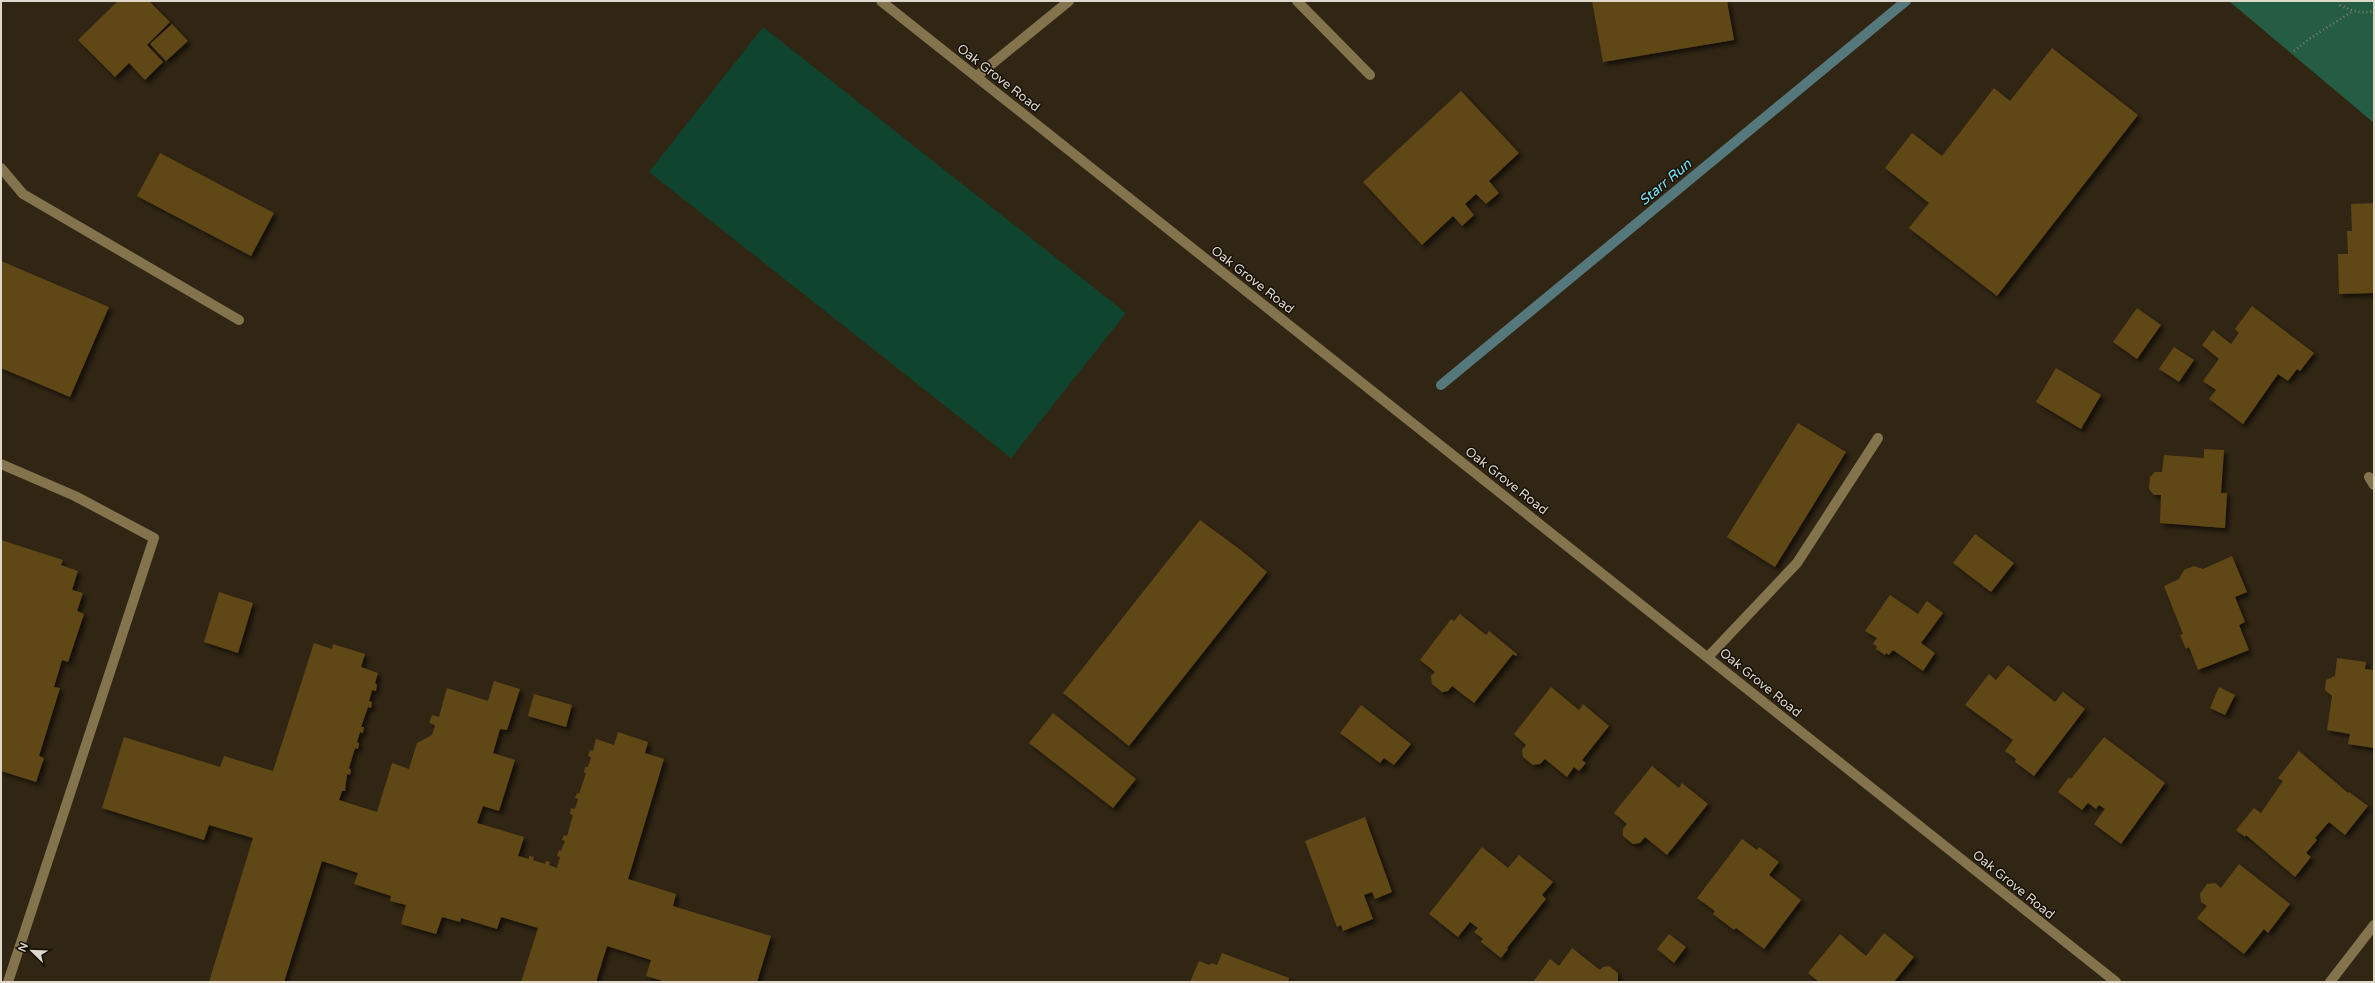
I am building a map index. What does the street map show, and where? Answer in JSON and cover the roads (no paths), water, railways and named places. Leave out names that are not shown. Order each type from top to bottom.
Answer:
[{"type":"street","name":"Oak Grove Road","points":[[881,1],[2116,982]]},
{"type":"street","points":[[977,76],[1069,1]]},
{"type":"street","points":[[1297,1],[1370,75]]},
{"type":"street","points":[[1,168],[23,194],[239,320]]},
{"type":"street","points":[[1708,657],[1797,563],[1878,438]]},
{"type":"street","points":[[1,464],[75,496],[154,538],[8,982]]},
{"type":"street","points":[[2330,982],[2374,925]]},
{"type":"waterway","name":"Starr Run","points":[[1441,385],[1906,1]]}]
